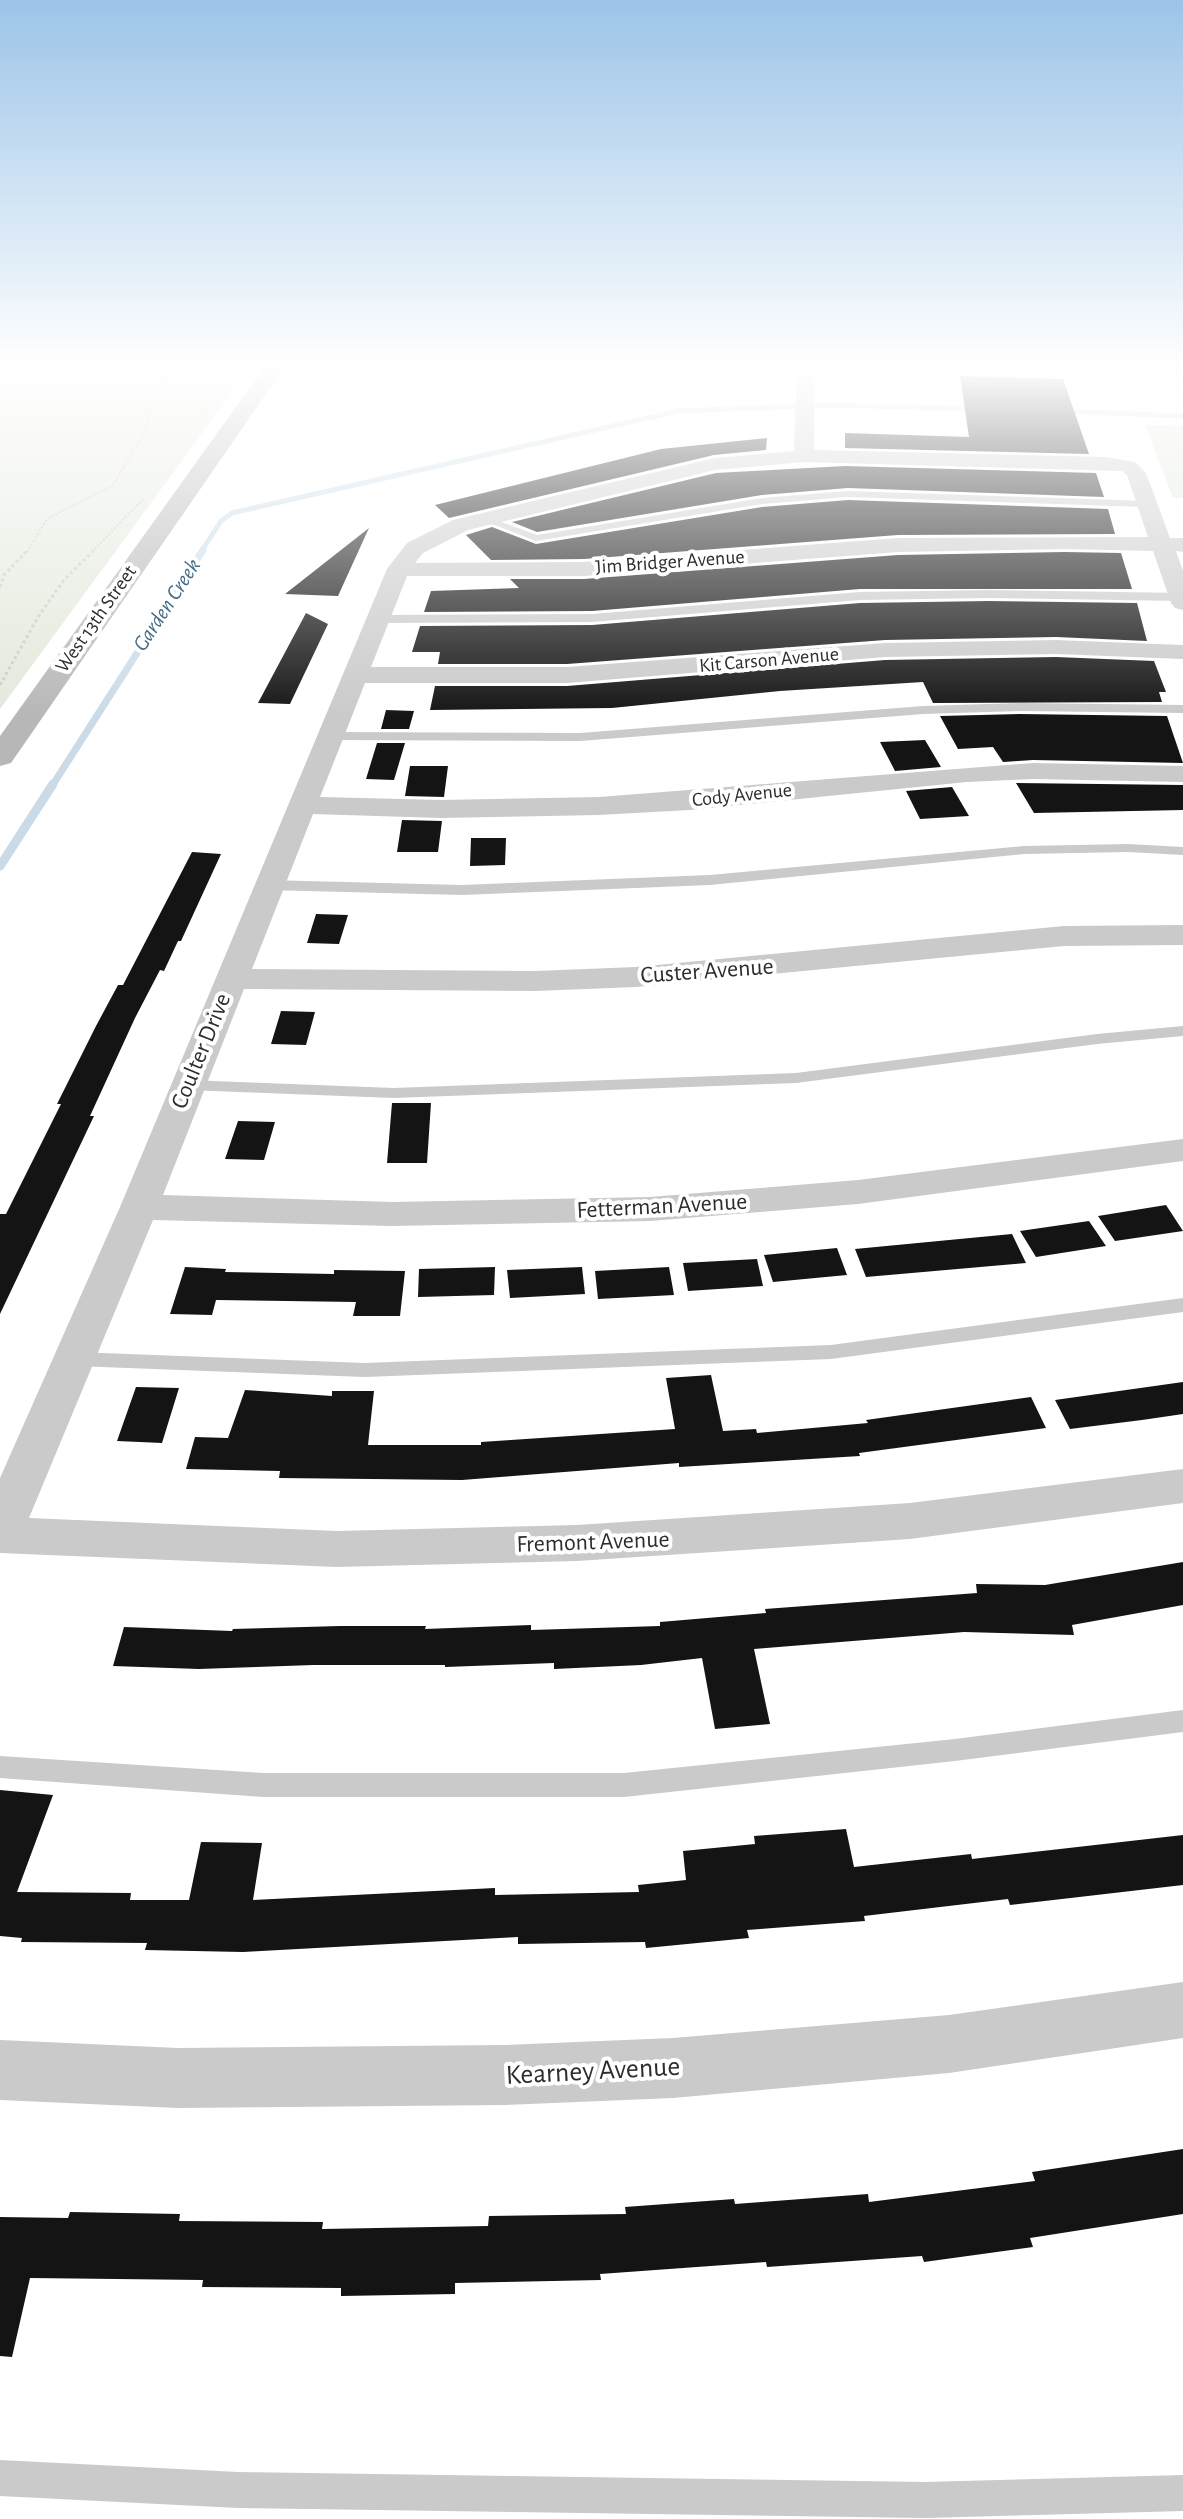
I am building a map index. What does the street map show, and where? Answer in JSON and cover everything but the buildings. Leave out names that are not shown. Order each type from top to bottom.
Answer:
[{"type":"main road","name":"West 13th Street","points":[[0,757],[193,483]]},
{"type":"street","points":[[398,569],[405,557],[427,540],[484,519],[633,483]]},
{"type":"street","points":[[1139,483],[1147,504],[1172,545],[1182,599]]},
{"type":"street","name":"Jim Bridger Avenue","points":[[398,569],[584,569],[898,545],[1172,545]]},
{"type":"street","name":"Coulter Drive","points":[[0,1533],[139,1207],[267,885],[398,569]]},
{"type":"street","name":"Kit Carson Avenue","points":[[355,675],[567,675],[885,650],[1056,647],[1183,652]]},
{"type":"street","name":"Cody Avenue","points":[[301,805],[441,809],[599,806],[690,801],[967,774],[1033,771],[1183,774]]},
{"type":"street","name":"Custer Avenue","points":[[230,979],[487,981],[636,977],[1064,936],[1183,935]]},
{"type":"street","name":"Fetterman Avenue","points":[[139,1207],[392,1214],[650,1209],[858,1192],[1183,1150]]},
{"type":"street","name":"Fremont Avenue","points":[[0,1533],[337,1549],[678,1539],[910,1521],[1183,1486]]},
{"type":"street","name":"Kearney Avenue","points":[[0,2070],[178,2078],[505,2075],[657,2069],[949,2044],[1183,2010]]},
{"type":"lane","points":[[484,519],[536,538],[762,501],[848,494],[1147,504]]},
{"type":"lane","points":[[378,619],[592,618],[860,596],[989,594],[1182,599]]},
{"type":"lane","points":[[329,736],[580,737],[923,710],[1049,707],[1183,709]]},
{"type":"lane","points":[[267,885],[462,890],[574,886],[710,880],[1024,850],[1128,848],[1183,851]]},
{"type":"lane","points":[[187,1085],[394,1093],[796,1078],[1097,1039],[1183,1031]]},
{"type":"lane","points":[[75,1359],[365,1370],[815,1353],[1183,1305]]},
{"type":"lane","points":[[0,1767],[263,1785],[624,1785],[955,1750],[1183,1721]]},
{"type":"lane","points":[[0,2478],[238,2490],[925,2500],[1183,2493]]},
{"type":"path","points":[[0,587],[4,575],[28,550],[47,519],[114,483]]},
{"type":"path","points":[[0,685],[38,617],[63,581],[148,493]]},
{"type":"shaded area","points":[[0,483],[166,483],[0,709]]},
{"type":"shaded area","points":[[1167,483],[1183,483],[1183,498],[1173,498]]},
{"type":"waterway","name":"Garden Creek","points":[[201,552],[221,521],[232,513],[365,483]]},
{"type":"waterway","name":"Garden Creek","points":[[52,786],[203,550]]},
{"type":"waterway","name":"Garden Creek","points":[[0,866],[53,784]]}]
